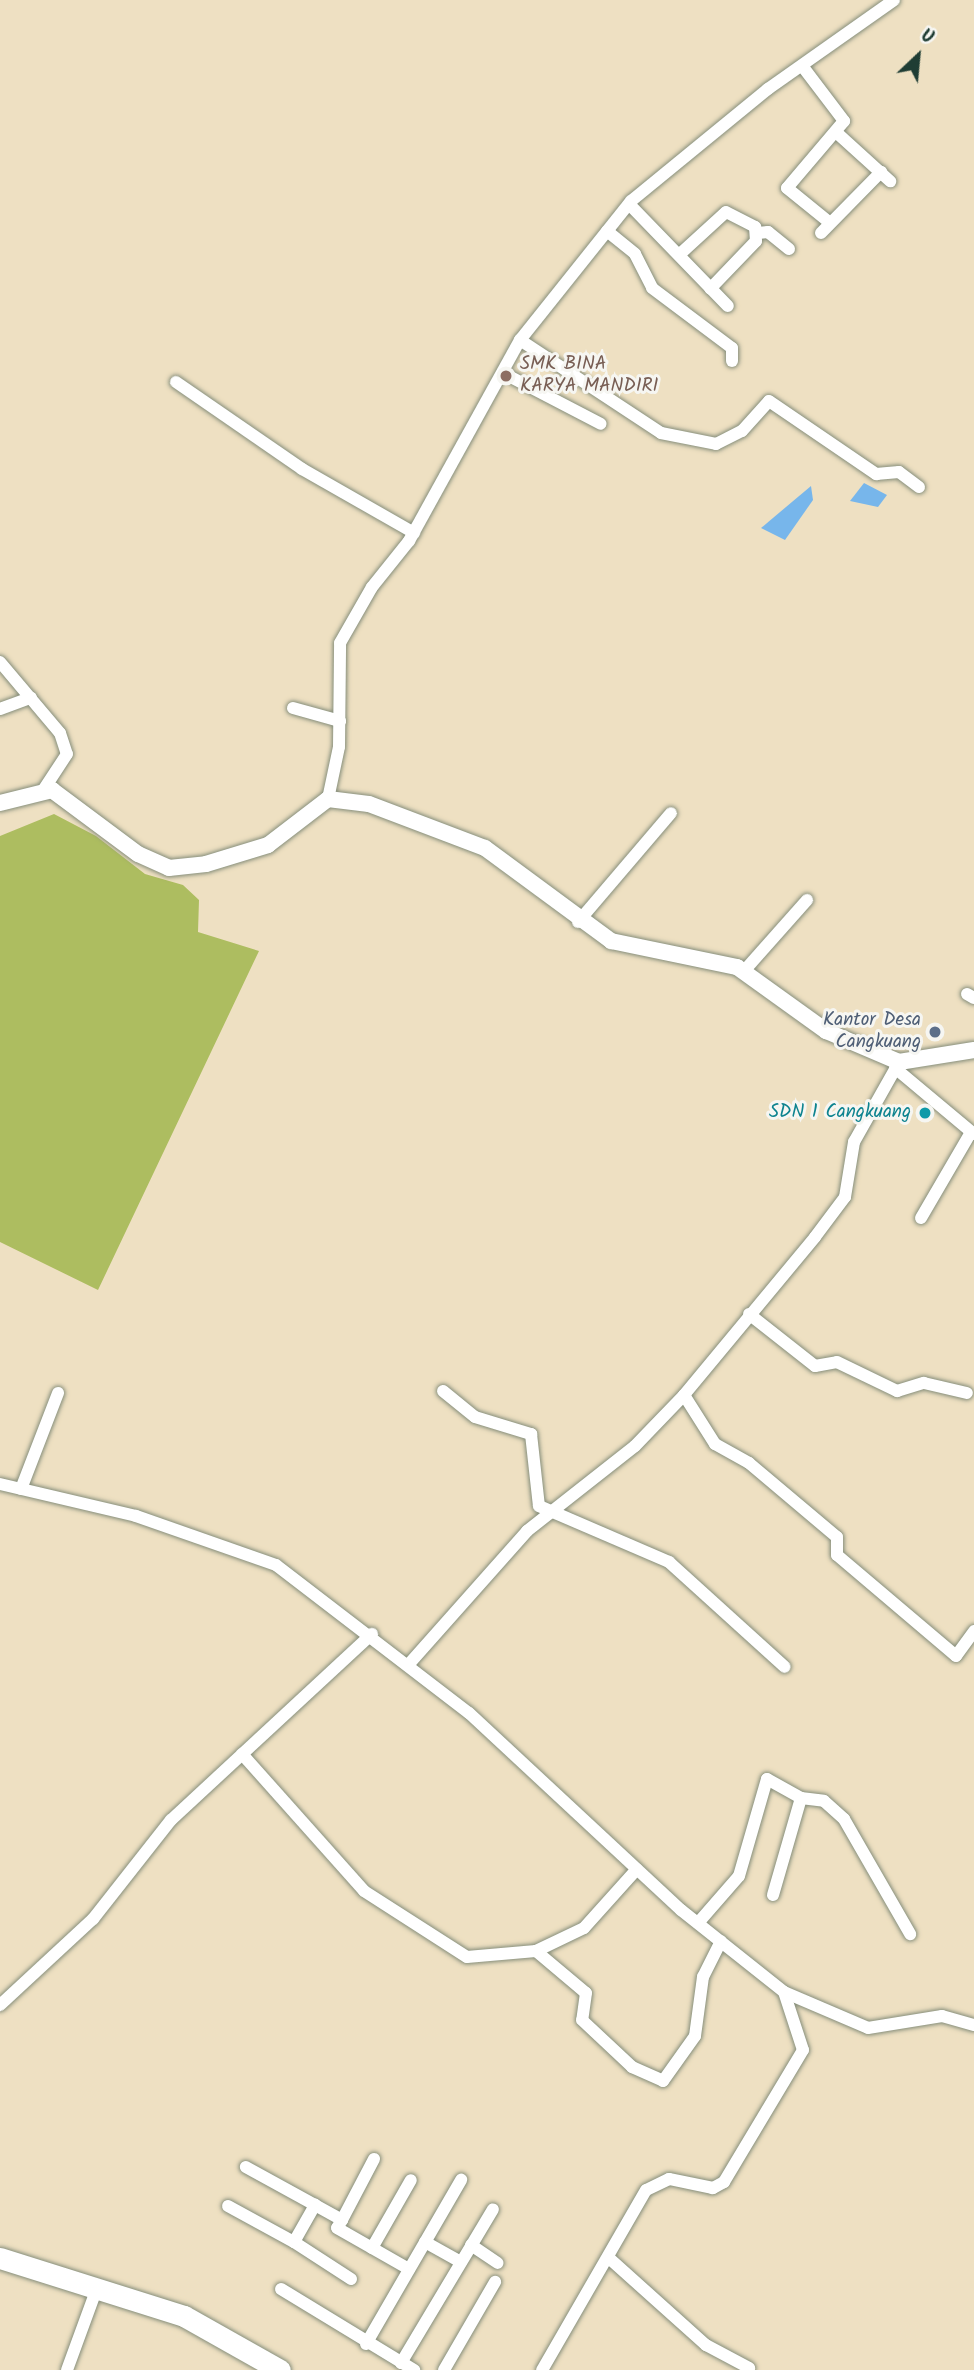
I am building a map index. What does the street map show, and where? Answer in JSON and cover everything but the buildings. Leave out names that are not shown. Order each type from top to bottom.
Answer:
[{"type":"main road","points":[[0,2258],[184,2316],[280,2370]]},
{"type":"street","points":[[0,803],[44,789],[60,794],[138,854],[169,868],[206,864],[268,845],[328,799],[340,721],[340,643],[414,533],[520,340],[629,204],[717,129],[894,0]]},
{"type":"street","points":[[803,67],[842,111],[837,133],[788,188],[825,228],[886,176],[837,133]]},
{"type":"street","points":[[629,204],[728,306]]},
{"type":"street","points":[[680,254],[726,212],[758,233],[768,232],[789,249]]},
{"type":"street","points":[[607,231],[635,254],[652,288],[732,348],[732,360]]},
{"type":"street","points":[[710,289],[758,233]]},
{"type":"street","points":[[520,340],[661,433],[716,444],[742,431],[769,401],[876,474],[899,472],[919,487]]},
{"type":"street","points":[[503,373],[601,424]]},
{"type":"street","points":[[176,382],[302,469],[414,533]]},
{"type":"street","points":[[0,662],[31,698],[68,754],[44,789]]},
{"type":"street","points":[[0,709],[31,698]]},
{"type":"street","points":[[293,708],[340,721]]},
{"type":"street","points":[[328,799],[369,804],[485,848],[578,922],[651,954],[744,971],[826,1031],[897,1065],[972,1133],[921,1218]]},
{"type":"street","points":[[578,922],[671,813]]},
{"type":"street","points":[[744,971],[807,900]]},
{"type":"street","points":[[409,1664],[485,1573],[552,1513],[635,1446],[684,1395],[845,1197],[854,1142],[897,1065],[974,1050]]},
{"type":"street","points":[[749,1314],[815,1366],[837,1362],[897,1391],[924,1383],[967,1394]]},
{"type":"street","points":[[443,1391],[475,1418],[531,1434],[533,1496],[552,1513],[669,1562],[785,1667]]},
{"type":"street","points":[[21,1489],[58,1393]]},
{"type":"street","points":[[684,1395],[715,1444],[749,1463],[837,1537],[837,1555],[956,1656],[974,1631]]},
{"type":"street","points":[[0,1484],[240,1548],[372,1634],[409,1664],[543,1777],[637,1869],[698,1923],[784,1992],[868,2028],[942,2016],[974,2025]]},
{"type":"street","points":[[0,2005],[93,1919],[171,1820],[372,1634]]},
{"type":"street","points":[[242,1754],[329,1857],[403,1921],[467,1957],[536,1951],[584,1928],[637,1869]]},
{"type":"street","points":[[698,1923],[738,1876],[763,1782],[772,1780],[801,1798],[824,1801],[850,1826],[910,1934]]},
{"type":"street","points":[[773,1895],[801,1798]]},
{"type":"street","points":[[536,1951],[586,1993],[582,2020],[632,2067],[663,2081],[695,2036],[703,1977],[721,1941]]},
{"type":"street","points":[[542,2370],[653,2183],[668,2179],[713,2188],[724,2182],[803,2050],[784,1992]]},
{"type":"street","points":[[374,2159],[337,2228],[409,2269]]},
{"type":"street","points":[[246,2167],[342,2220]]},
{"type":"street","points":[[372,2248],[411,2180]]},
{"type":"street","points":[[366,2344],[461,2180]]},
{"type":"street","points":[[294,2242],[314,2205]]},
{"type":"street","points":[[228,2206],[294,2242],[351,2279]]},
{"type":"street","points":[[401,2363],[493,2209]]},
{"type":"street","points":[[425,2242],[461,2262]]},
{"type":"street","points":[[471,2245],[498,2263]]},
{"type":"street","points":[[610,2259],[706,2345],[749,2368]]},
{"type":"street","points":[[444,2370],[495,2282]]},
{"type":"street","points":[[67,2370],[97,2288]]},
{"type":"street","points":[[281,2289],[366,2344],[414,2370]]},
{"type":"green space","points":[[54,814],[96,836],[145,874],[183,885],[199,900],[198,932],[259,951],[98,1290],[0,1242],[0,836]]},
{"type":"water","points":[[864,483],[887,495],[878,507],[850,501]]},
{"type":"water","points":[[811,486],[813,500],[785,540],[761,528]]},
{"type":"place","name":"SMK BINA KARYA MANDIRI","points":[[506,376]]},
{"type":"place","name":"Kantor Desa Cangkuang","points":[[935,1032]]},
{"type":"place","name":"SDN 1 Cangkuang","points":[[925,1113]]}]
